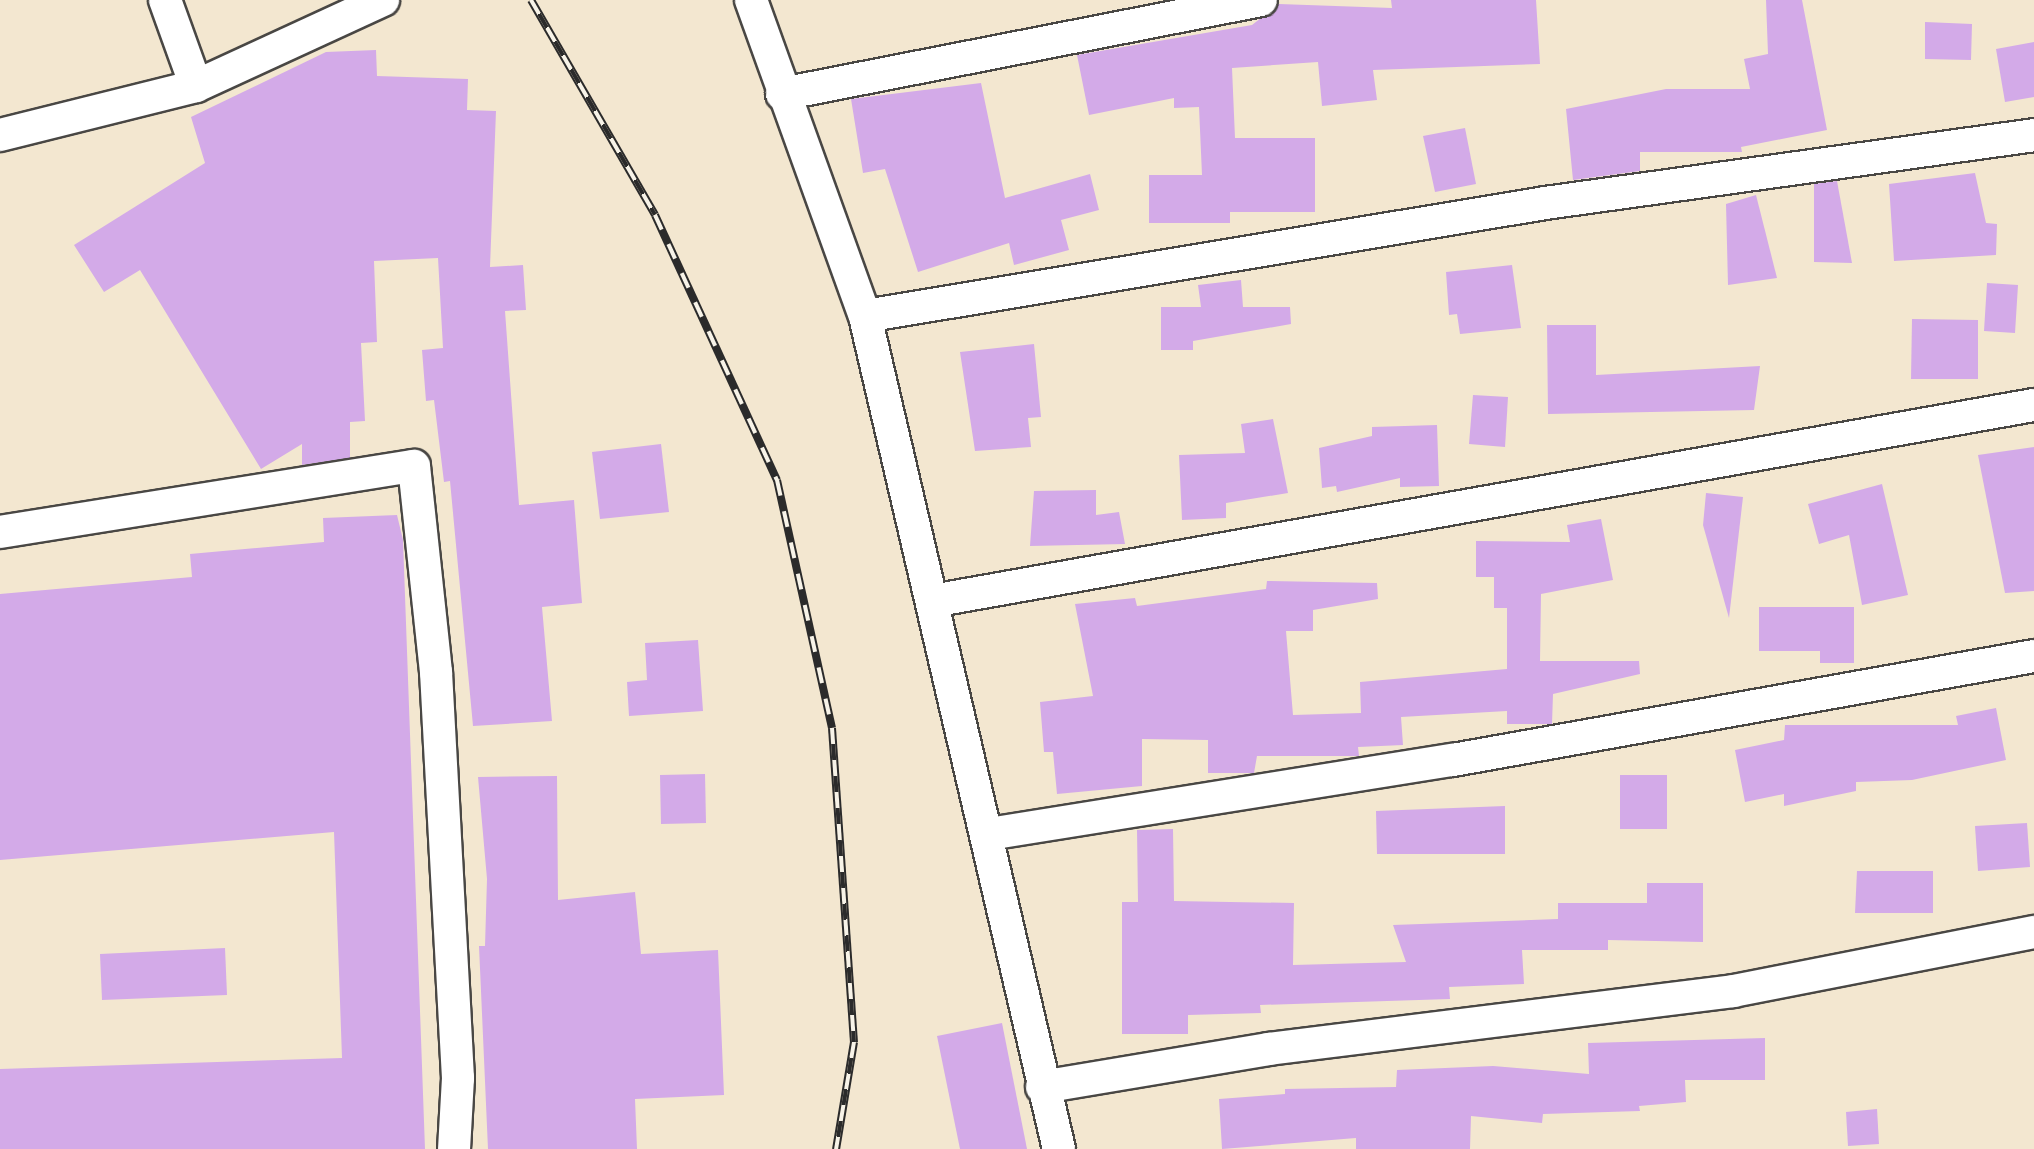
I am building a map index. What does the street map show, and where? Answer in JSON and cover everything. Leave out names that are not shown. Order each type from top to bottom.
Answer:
[{"type":"street","points":[[165,0],[196,86]]},
{"type":"street","points":[[0,135],[196,86],[383,0]]},
{"type":"street","points":[[751,0],[782,94],[865,316],[989,834],[1042,1087],[1059,1149]]},
{"type":"street","points":[[782,94],[1261,0]]},
{"type":"street","points":[[865,316],[1545,203],[2034,135]]},
{"type":"street","points":[[932,601],[2034,405]]},
{"type":"street","points":[[0,532],[414,466],[436,686],[458,1077],[454,1149]]},
{"type":"street","points":[[989,834],[1453,760],[2034,656]]},
{"type":"street","points":[[1042,1087],[1269,1049],[1733,991],[2034,932]]},
{"type":"building","points":[[1391,0],[1536,0],[1540,64],[1373,70],[1377,100],[1322,106],[1318,62],[1232,68],[1235,138],[1315,138],[1315,212],[1230,212],[1230,223],[1149,223],[1149,175],[1202,175],[1199,107],[1174,108],[1174,98],[1089,115],[1077,55],[1252,25],[1279,4],[1392,8]]},
{"type":"building","points":[[1766,0],[1802,0],[1827,130],[1741,147],[1742,152],[1640,152],[1640,171],[1573,180],[1566,109],[1666,89],[1750,89],[1744,59],[1768,54]]},
{"type":"building","points":[[1925,22],[1972,24],[1971,60],[1925,59]]},
{"type":"building","points":[[2034,42],[2034,97],[2005,102],[1996,49]]},
{"type":"building","points":[[376,50],[377,76],[468,79],[467,110],[496,111],[490,267],[523,265],[526,310],[505,311],[519,505],[574,500],[582,603],[542,607],[552,721],[473,726],[450,481],[444,482],[434,400],[426,401],[422,350],[443,348],[438,258],[374,261],[377,342],[361,343],[365,421],[350,422],[350,458],[302,465],[302,444],[261,469],[140,270],[104,292],[74,245],[205,163],[191,117],[326,52]]},
{"type":"building","points":[[981,83],[1005,198],[1090,174],[1099,210],[1061,220],[1069,250],[1014,265],[1009,243],[918,272],[885,169],[863,173],[851,99]]},
{"type":"building","points":[[1465,128],[1476,184],[1435,192],[1423,136]]},
{"type":"building","points":[[1975,173],[1986,223],[1997,224],[1996,255],[1894,261],[1889,184]]},
{"type":"building","points":[[1837,181],[1852,263],[1814,262],[1814,184]]},
{"type":"building","points":[[1756,195],[1777,278],[1728,285],[1726,204]]},
{"type":"building","points":[[1512,265],[1521,328],[1460,334],[1457,314],[1449,315],[1446,272]]},
{"type":"building","points":[[1241,280],[1243,307],[1290,307],[1291,324],[1193,341],[1193,350],[1161,350],[1161,307],[1201,307],[1198,285]]},
{"type":"building","points":[[1987,283],[2018,285],[2015,333],[1984,331]]},
{"type":"building","points":[[1912,319],[1978,320],[1978,379],[1911,379]]},
{"type":"building","points":[[1547,325],[1596,325],[1596,375],[1760,366],[1754,410],[1548,414]]},
{"type":"building","points":[[1034,344],[1041,417],[1028,418],[1031,447],[975,451],[960,352]]},
{"type":"building","points":[[1473,395],[1508,397],[1505,447],[1469,444]]},
{"type":"building","points":[[1273,419],[1288,493],[1226,503],[1226,518],[1182,520],[1179,455],[1245,453],[1241,424]]},
{"type":"building","points":[[1437,425],[1439,486],[1400,487],[1400,478],[1337,492],[1336,486],[1322,488],[1319,448],[1372,436],[1372,427]]},
{"type":"building","points":[[661,444],[669,512],[600,519],[592,452]]},
{"type":"building","points":[[2034,447],[2034,591],[2005,593],[1978,455]]},
{"type":"building","points":[[1882,484],[1908,595],[1862,605],[1849,535],[1819,544],[1808,504]]},
{"type":"building","points":[[1096,490],[1096,515],[1119,512],[1125,544],[1030,546],[1034,491]]},
{"type":"building","points":[[1706,493],[1743,497],[1729,618],[1703,525]]},
{"type":"building","points":[[397,515],[403,540],[425,1149],[0,1149],[0,1069],[342,1058],[334,832],[0,860],[0,594],[192,577],[190,554],[324,542],[323,518]]},
{"type":"building","points":[[1601,519],[1613,580],[1541,594],[1540,661],[1639,661],[1640,674],[1553,694],[1552,724],[1507,724],[1507,711],[1401,717],[1403,745],[1358,747],[1359,756],[1257,756],[1254,773],[1208,773],[1208,740],[1142,739],[1142,786],[1057,794],[1053,752],[1044,752],[1040,702],[1093,696],[1075,604],[1135,598],[1137,606],[1266,589],[1267,581],[1377,583],[1378,599],[1313,610],[1313,631],[1286,631],[1293,715],[1361,713],[1360,682],[1507,669],[1507,608],[1494,608],[1494,577],[1476,577],[1476,541],[1570,542],[1567,525]]},
{"type":"building","points":[[1759,607],[1854,607],[1854,663],[1820,663],[1820,651],[1759,651]]},
{"type":"building","points":[[698,640],[703,711],[629,716],[627,682],[647,680],[645,643]]},
{"type":"building","points":[[1996,708],[2006,760],[1912,780],[1856,782],[1856,791],[1784,806],[1784,794],[1745,802],[1735,750],[1784,740],[1785,725],[1958,725],[1956,716]]},
{"type":"building","points":[[705,774],[706,823],[661,824],[660,775]]},
{"type":"building","points":[[1620,775],[1667,775],[1667,829],[1620,829]]},
{"type":"building","points":[[557,776],[558,900],[635,892],[641,954],[718,950],[724,1095],[635,1099],[637,1149],[488,1149],[479,946],[485,946],[487,879],[478,777]]},
{"type":"building","points":[[1505,806],[1505,854],[1377,854],[1376,811]]},
{"type":"building","points":[[2027,823],[2030,867],[1978,871],[1975,826]]},
{"type":"building","points":[[1173,829],[1174,901],[1294,903],[1293,965],[1406,962],[1393,925],[1558,919],[1558,903],[1647,903],[1647,883],[1703,883],[1703,942],[1608,940],[1608,950],[1522,950],[1524,984],[1449,987],[1450,999],[1260,1005],[1261,1013],[1188,1015],[1188,1034],[1122,1034],[1122,902],[1138,902],[1137,830]]},
{"type":"building","points":[[1857,871],[1933,871],[1933,913],[1855,913]]},
{"type":"building","points":[[225,948],[227,995],[102,1000],[100,954]]},
{"type":"building","points":[[1002,1023],[1027,1149],[960,1149],[937,1036]]},
{"type":"building","points":[[1765,1038],[1765,1080],[1685,1080],[1686,1102],[1639,1106],[1640,1111],[1543,1114],[1542,1123],[1471,1116],[1470,1149],[1356,1149],[1356,1138],[1222,1149],[1219,1099],[1285,1094],[1285,1089],[1396,1087],[1397,1070],[1493,1066],[1589,1074],[1588,1043]]},
{"type":"building","points":[[1877,1109],[1879,1144],[1848,1146],[1846,1112]]},
{"type":"railway","points":[[531,0],[655,215],[777,480],[832,728],[854,1042],[836,1149]]}]
